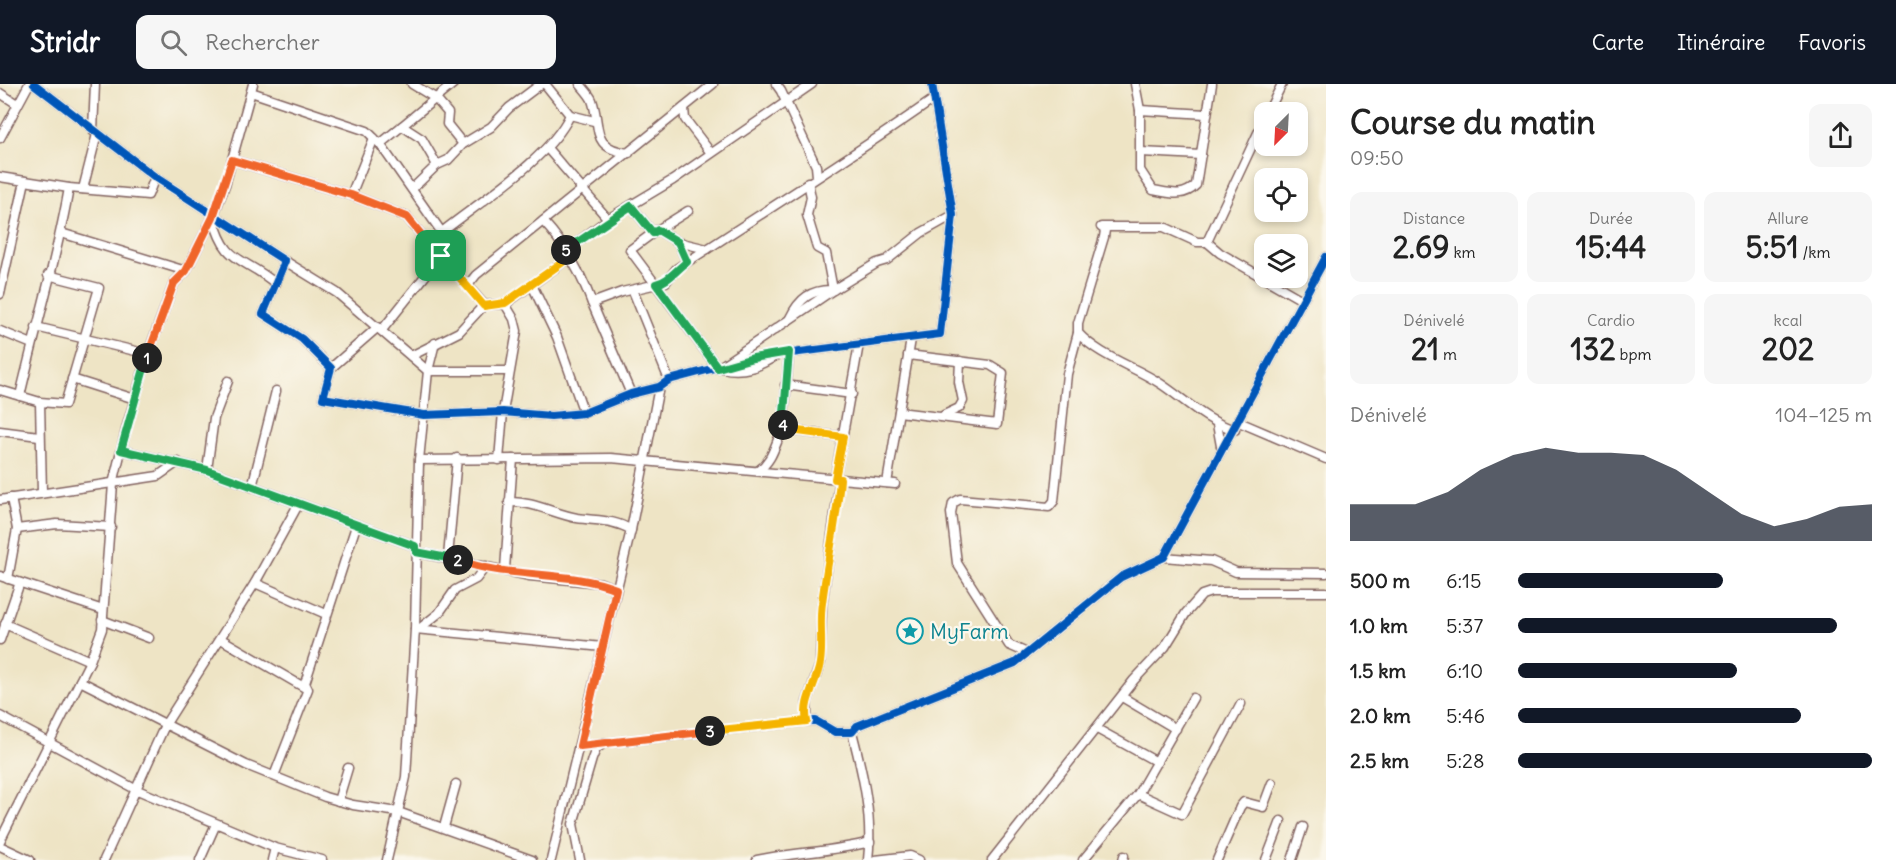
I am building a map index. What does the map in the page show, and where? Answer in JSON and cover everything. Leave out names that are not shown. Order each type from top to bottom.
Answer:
[{"type":"street","points":[[0,138],[17,104],[32,84],[95,133],[213,217],[337,293],[428,371],[509,371]]},
{"type":"street","points":[[83,189],[95,133],[95,84]]},
{"type":"street","points":[[412,84],[425,88],[448,84]]},
{"type":"street","points":[[351,195],[377,141],[402,126],[453,84]]},
{"type":"street","points":[[412,189],[437,165],[448,160],[463,144],[491,127],[509,108],[541,84]]},
{"type":"street","points":[[545,84],[570,115],[594,121]]},
{"type":"street","points":[[580,84],[591,100],[594,121],[604,145],[614,152],[629,153]]},
{"type":"street","points":[[468,285],[476,275],[713,84]]},
{"type":"street","points":[[776,84],[816,166],[816,176]]},
{"type":"street","points":[[411,356],[459,332],[484,306],[505,303],[532,285],[608,219],[631,206],[812,84]]},
{"type":"street","points":[[174,283],[186,271],[213,217],[252,88],[367,132],[377,141],[392,166],[412,189],[442,232],[446,244],[440,257],[380,328],[332,368],[322,398],[424,415],[503,412],[551,416],[584,413],[631,394],[659,387],[669,380],[753,358],[940,334],[953,215],[932,84]]},
{"type":"street","points":[[1135,84],[1140,110],[1140,170],[1153,190],[1180,194],[1188,193],[1196,185],[1212,84]]},
{"type":"street","points":[[1273,102],[1282,84]]},
{"type":"street","points":[[425,88],[448,113],[447,124],[463,144]]},
{"type":"street","points":[[0,93],[17,104]]},
{"type":"street","points":[[592,303],[666,282],[676,269],[816,176],[853,156],[934,99]]},
{"type":"street","points":[[684,108],[685,119],[711,153]]},
{"type":"street","points":[[1140,110],[1206,114]]},
{"type":"street","points":[[442,232],[547,148],[563,129],[570,115]]},
{"type":"street","points":[[675,116],[685,119]]},
{"type":"street","points":[[402,126],[423,139],[437,165]]},
{"type":"street","points":[[1207,242],[1254,141]]},
{"type":"street","points":[[547,148],[608,219]]},
{"type":"street","points":[[1141,152],[1201,155]]},
{"type":"street","points":[[232,160],[351,195],[407,217],[484,306]]},
{"type":"street","points":[[0,177],[69,188],[148,195],[155,177]]},
{"type":"street","points":[[0,294],[25,181]]},
{"type":"street","points":[[808,182],[811,197],[807,215],[817,248],[826,253],[833,290]]},
{"type":"street","points":[[20,396],[48,275],[61,233],[69,188]]},
{"type":"street","points":[[631,206],[655,232],[678,242],[707,249]]},
{"type":"street","points":[[688,211],[630,250],[718,368],[732,371],[759,367],[778,354]]},
{"type":"street","points":[[718,368],[790,318],[802,298],[813,292],[833,290],[877,263],[887,260],[921,233],[953,215]]},
{"type":"street","points":[[213,217],[219,239],[228,253],[276,284]]},
{"type":"street","points":[[543,221],[582,276],[631,394]]},
{"type":"street","points":[[1027,653],[1009,645],[957,563],[951,513],[953,503],[960,499],[1049,507],[1054,501],[1067,374],[1078,333],[1078,323],[1104,237],[1105,230],[1101,226],[1164,227],[1197,242],[1207,242],[1220,253],[1302,300]]},
{"type":"street","points":[[61,233],[186,271]]},
{"type":"street","points":[[678,242],[687,262]]},
{"type":"street","points":[[1164,557],[1221,446],[1237,426],[1326,257]]},
{"type":"street","points":[[285,261],[263,314],[302,339],[332,368]]},
{"type":"street","points":[[30,860],[0,844],[90,661],[102,629],[113,484],[148,354],[174,283],[173,267]]},
{"type":"street","points":[[0,390],[40,402],[65,404],[99,288],[48,275]]},
{"type":"street","points":[[532,285],[557,337],[584,413]]},
{"type":"street","points":[[633,291],[669,380]]},
{"type":"street","points":[[499,460],[503,412],[517,331],[514,318],[505,303]]},
{"type":"street","points":[[36,327],[148,354]]},
{"type":"street","points":[[0,332],[32,344]]},
{"type":"street","points":[[1078,333],[1089,345],[1159,382],[1217,424],[1237,426],[1326,459]]},
{"type":"street","points":[[419,460],[611,458],[891,484],[899,412],[911,339]]},
{"type":"street","points":[[387,860],[406,777],[417,629],[416,549],[419,460],[428,371],[435,343]]},
{"type":"street","points":[[752,344],[753,358]]},
{"type":"street","points":[[807,721],[807,702],[820,664],[822,605],[838,505],[838,479],[843,437],[859,344]]},
{"type":"street","points":[[758,471],[774,453],[783,429],[789,352]]},
{"type":"street","points":[[899,412],[998,424],[1003,373],[990,365],[908,354]]},
{"type":"street","points":[[937,417],[952,413],[963,401],[959,382],[960,361]]},
{"type":"street","points":[[72,379],[135,399]]},
{"type":"street","points":[[207,470],[214,418],[228,381]]},
{"type":"street","points":[[785,385],[852,394]]},
{"type":"street","points":[[551,860],[631,530],[659,387]]},
{"type":"street","points":[[252,487],[276,391]]},
{"type":"street","points":[[40,402],[42,493]]},
{"type":"street","points":[[1217,424],[1221,446]]},
{"type":"street","points":[[783,429],[843,437]]},
{"type":"street","points":[[0,431],[39,436]]},
{"type":"street","points":[[121,450],[207,470],[416,549],[530,576],[601,583],[616,589]]},
{"type":"street","points":[[448,557],[457,458]]},
{"type":"street","points":[[506,569],[513,459]]},
{"type":"street","points":[[0,500],[158,476],[178,462]]},
{"type":"street","points":[[11,498],[17,529],[4,578],[19,585],[103,610]]},
{"type":"street","points":[[509,502],[520,502],[578,518],[607,520],[631,530]]},
{"type":"street","points":[[104,860],[165,725],[255,583],[298,505]]},
{"type":"street","points":[[17,529],[57,524],[111,527]]},
{"type":"street","points":[[274,776],[308,689],[305,683],[356,526]]},
{"type":"street","points":[[852,732],[857,726],[1015,663],[1121,578],[1164,557],[1211,561],[1236,572],[1326,573]]},
{"type":"street","points":[[417,629],[439,614],[455,590],[476,579],[486,566]]},
{"type":"street","points":[[255,583],[326,614]]},
{"type":"street","points":[[0,640],[19,585]]},
{"type":"street","points":[[992,860],[1122,697],[1165,647],[1186,613],[1202,595],[1211,592],[1326,592]]},
{"type":"street","points":[[102,620],[149,638]]},
{"type":"street","points":[[6,624],[90,661]]},
{"type":"street","points":[[417,629],[603,647]]},
{"type":"street","points":[[221,639],[308,689]]},
{"type":"street","points":[[80,681],[165,725],[274,776],[338,801],[398,812],[532,860]]},
{"type":"street","points":[[1122,697],[1176,729]]},
{"type":"street","points":[[1083,860],[1138,794],[1193,698]]},
{"type":"street","points":[[1138,794],[1182,814],[1241,704]]},
{"type":"street","points":[[0,716],[49,742],[55,748],[135,789],[275,848],[322,860]]},
{"type":"street","points":[[580,746],[644,741],[685,733],[807,721],[816,721],[835,732],[852,732]]},
{"type":"street","points":[[1097,729],[1157,762]]},
{"type":"street","points":[[852,732],[866,792],[870,842],[868,860]]},
{"type":"street","points":[[580,860],[573,824],[592,759],[596,749],[604,743]]},
{"type":"street","points":[[338,801],[348,768]]},
{"type":"street","points":[[1217,860],[1240,807],[1244,802],[1263,807],[1272,783]]},
{"type":"street","points":[[444,827],[456,784]]},
{"type":"street","points":[[1266,860],[1281,821]]},
{"type":"street","points":[[200,860],[216,824]]},
{"type":"street","points":[[1292,860],[1304,827]]},
{"type":"street","points":[[757,860],[822,850],[838,851],[870,842]]},
{"type":"street","points":[[272,860],[275,848]]},
{"type":"street","points":[[875,860],[910,856],[919,860]]},
{"type":"cycle path","points":[[34,84],[155,177],[285,261],[263,314],[302,339],[331,368],[323,398],[424,415],[503,412],[551,416],[584,413],[631,394],[659,387],[669,380],[753,358],[940,334],[953,215],[932,84]]},
{"type":"cycle path","points":[[580,746],[807,721],[816,721],[835,732],[852,732],[857,726],[1015,663],[1121,577],[1164,557],[1326,257]]},
{"type":"place","name":"MyFarm","points":[[910,631]]},
{"type":"route","points":[[232,160],[351,195],[407,217],[440,258],[441,256],[484,306],[505,303],[570,257],[566,251],[608,219],[631,206],[653,233],[658,230],[681,246],[687,262],[676,269],[666,282],[656,284],[718,368],[753,358],[789,352],[783,429],[843,437],[835,479],[840,479],[838,505],[822,605],[820,664],[807,702],[805,713],[807,721],[685,733],[644,741],[580,746],[616,589],[601,583],[530,576],[506,569],[464,563],[448,557],[416,552],[415,546],[226,479],[207,470],[121,450],[148,354],[174,283],[186,271],[213,217],[232,160]]}]
